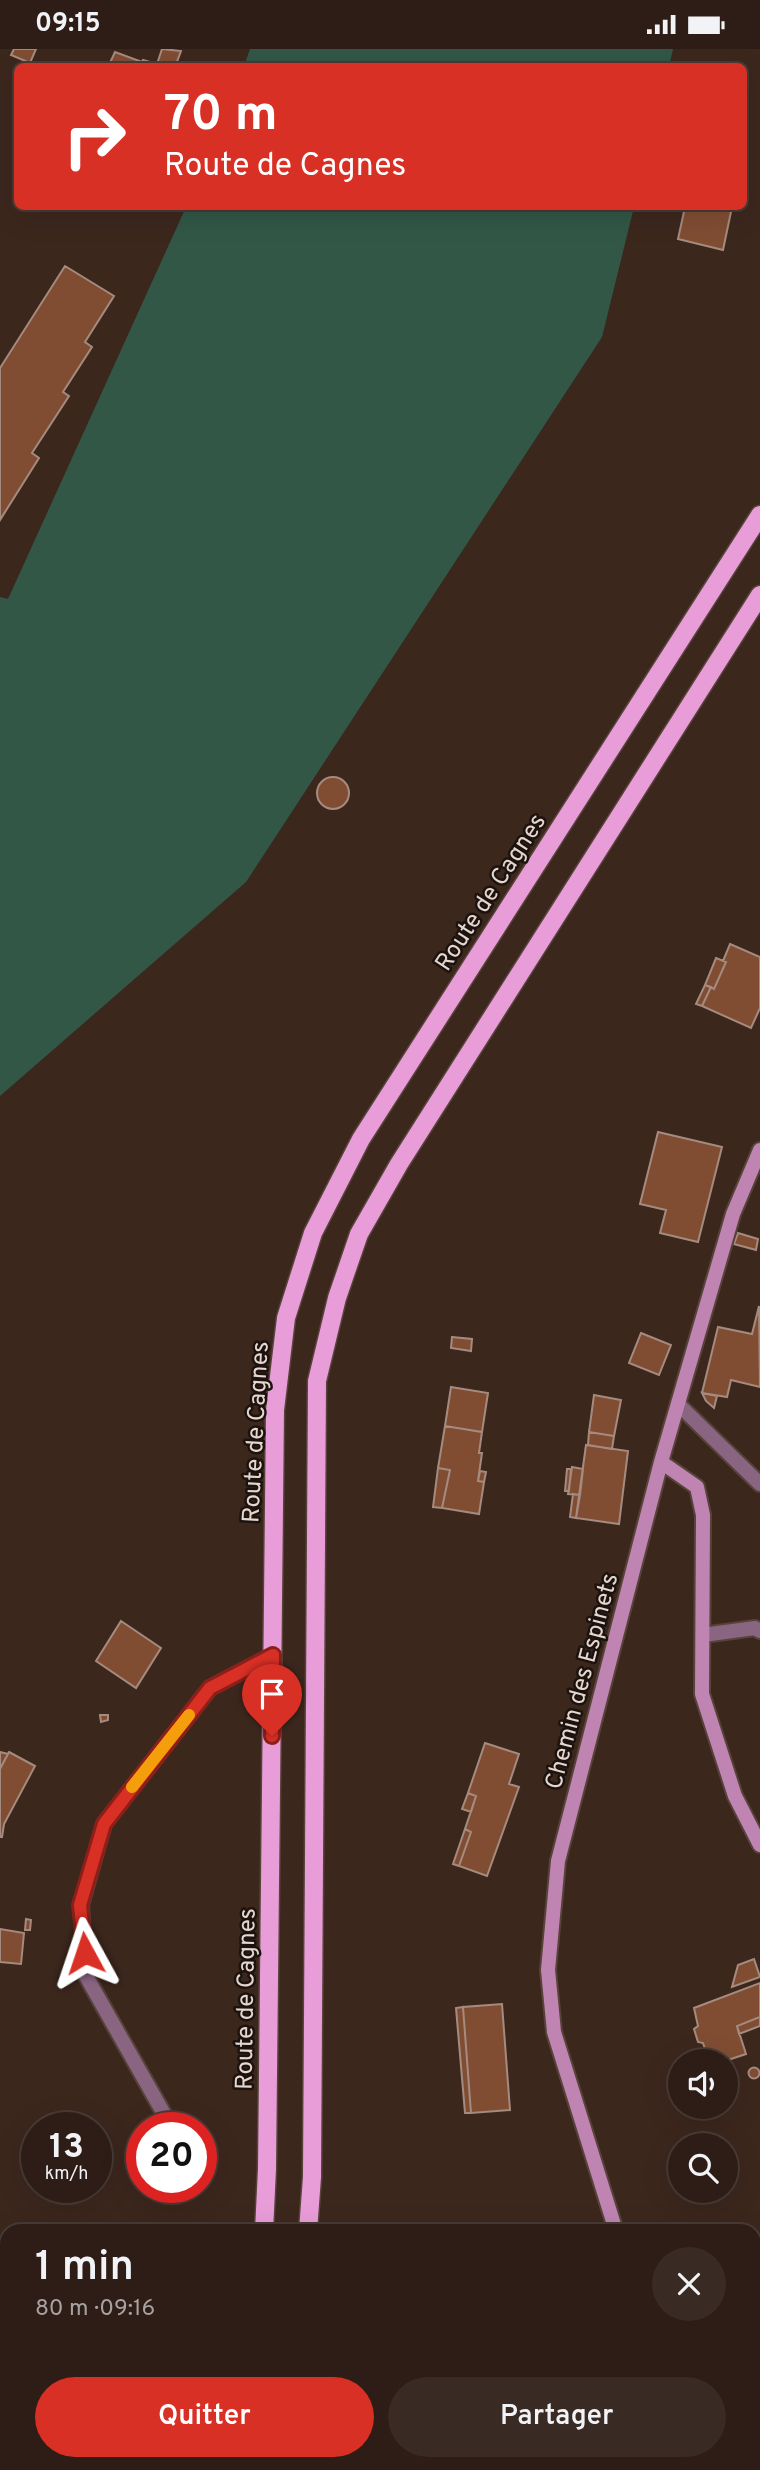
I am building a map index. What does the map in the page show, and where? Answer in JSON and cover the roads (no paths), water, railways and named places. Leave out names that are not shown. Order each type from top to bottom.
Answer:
[{"type":"main road","name":"Route de Cagnes","points":[[264,2224],[275,1410],[286,1318],[313,1233],[361,1139],[760,515]]},
{"type":"main road","points":[[309,2224],[313,2163],[317,1381],[337,1298],[359,1234],[399,1164],[760,595]]},
{"type":"street","name":"Chemin des Espinets","points":[[614,2224],[554,2032],[548,1970],[558,1861],[661,1462],[733,1214],[760,1150]]},
{"type":"street","points":[[678,1404],[760,1485]]},
{"type":"street","points":[[661,1462],[697,1487],[703,1515],[702,1695],[735,1797],[760,1845]]},
{"type":"street","points":[[703,1635],[755,1628],[760,1631]]},
{"type":"street","points":[[163,2112],[86,1976],[80,1905],[104,1824],[210,1688],[273,1655]]}]
